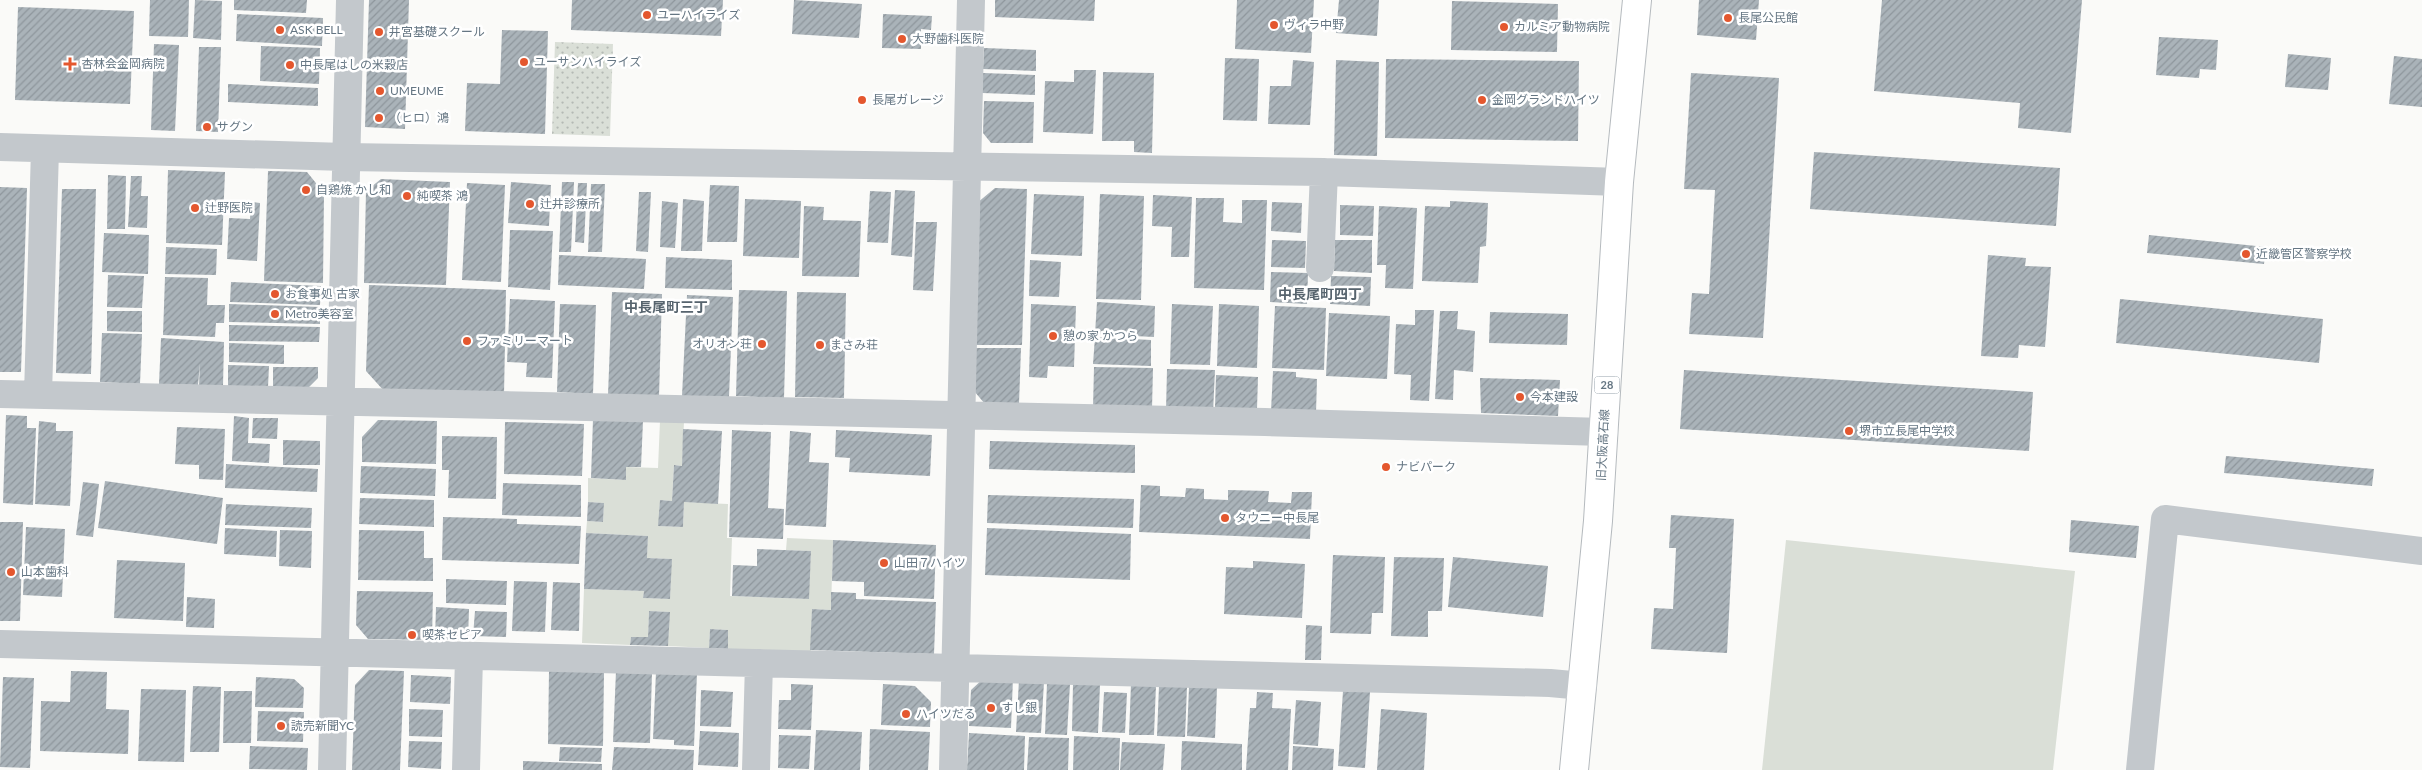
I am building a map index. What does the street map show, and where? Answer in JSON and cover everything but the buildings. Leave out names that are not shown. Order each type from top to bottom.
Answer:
[{"type":"main road","name":"旧大阪高石線","points":[[1574,770],[1598,521],[1619,182],[1637,0]]},
{"type":"street","points":[[332,770],[350,0]]},
{"type":"street","points":[[953,770],[971,0]]},
{"type":"street","points":[[0,148],[345,156],[1324,172],[1619,182]]},
{"type":"street","points":[[38,395],[45,149]]},
{"type":"street","points":[[1320,268],[1324,172]]},
{"type":"street","points":[[0,394],[1604,432]]},
{"type":"street","points":[[2140,770],[2165,519],[2422,551]]},
{"type":"street","points":[[0,644],[336,654],[1550,683],[1583,686]]},
{"type":"street","points":[[466,770],[470,657]]},
{"type":"street","points":[[756,770],[759,664]]},
{"type":"shaded area","points":[[555,42],[613,44],[610,136],[552,134]]},
{"type":"shaded area","points":[[660,421],[684,422],[682,466],[674,465],[672,501],[660,500],[659,526],[683,527],[684,502],[728,504],[727,538],[732,538],[730,596],[808,599],[811,551],[786,550],[787,538],[833,540],[831,610],[812,609],[811,652],[728,649],[728,630],[710,629],[709,648],[668,646],[669,612],[649,611],[648,637],[631,637],[630,645],[582,643],[584,589],[644,591],[643,598],[670,599],[671,559],[647,558],[648,536],[586,533],[587,521],[603,522],[604,503],[588,502],[588,478],[625,480],[626,467],[658,468]]},
{"type":"shaded area","points":[[1786,540],[2075,571],[2053,770],[1762,770]]},
{"type":"place","name":"ユーハイライズ","points":[[647,15]]},
{"type":"place","name":"長尾公民館","points":[[1728,18]]},
{"type":"place","name":"ヴィラ中野","points":[[1274,25]]},
{"type":"place","name":"カルミア動物病院","points":[[1504,27]]},
{"type":"place","name":"ASK BELL","points":[[280,30]]},
{"type":"place","name":"井宮基礎スクール","points":[[379,32]]},
{"type":"place","name":"大野歯科医院","points":[[902,39]]},
{"type":"place","name":"ユーサンハイライズ","points":[[524,62]]},
{"type":"place","name":"杏林会金岡病院","points":[[70,64]]},
{"type":"place","name":"中長尾はしの米穀店","points":[[290,65]]},
{"type":"place","name":"UMEUME","points":[[380,91]]},
{"type":"place","name":"長尾ガレージ","points":[[862,100]]},
{"type":"place","name":"金岡グランドハイツ","points":[[1482,100]]},
{"type":"place","name":"（ヒロ）鴻","points":[[379,118]]},
{"type":"place","name":"サグン","points":[[207,127]]},
{"type":"place","name":"自鶏焼 かし和","points":[[306,190]]},
{"type":"place","name":"純喫茶 鴻","points":[[407,196]]},
{"type":"place","name":"辻井診療所","points":[[530,204]]},
{"type":"place","name":"辻野医院","points":[[195,208]]},
{"type":"place","name":"近畿管区警察学校","points":[[2246,254]]},
{"type":"place","name":"お食事処 古家","points":[[275,294]]},
{"type":"place","name":"Metro美容室","points":[[275,314]]},
{"type":"place","name":"憩の家 かつら","points":[[1053,336]]},
{"type":"place","name":"ファミリーマート","points":[[467,341]]},
{"type":"place","name":"オリオン荘","points":[[762,344]]},
{"type":"place","name":"まさみ荘","points":[[820,345]]},
{"type":"place","name":"今本建設","points":[[1520,397]]},
{"type":"place","name":"堺市立長尾中学校","points":[[1849,431]]},
{"type":"place","name":"ナビパーク","points":[[1386,467]]},
{"type":"place","name":"タウニー中長尾","points":[[1225,518]]},
{"type":"place","name":"山田７ハイツ","points":[[884,563]]},
{"type":"place","name":"山本歯科","points":[[11,572]]},
{"type":"place","name":"喫茶セピア","points":[[412,635]]},
{"type":"place","name":"すし銀","points":[[991,708]]},
{"type":"place","name":"ハイツだる","points":[[906,714]]},
{"type":"place","name":"読売新聞YC","points":[[281,726]]},
{"type":"district","name":"中長尾町四丁","points":[[1320,294]]},
{"type":"district","name":"中長尾町三丁","points":[[666,307]]}]
